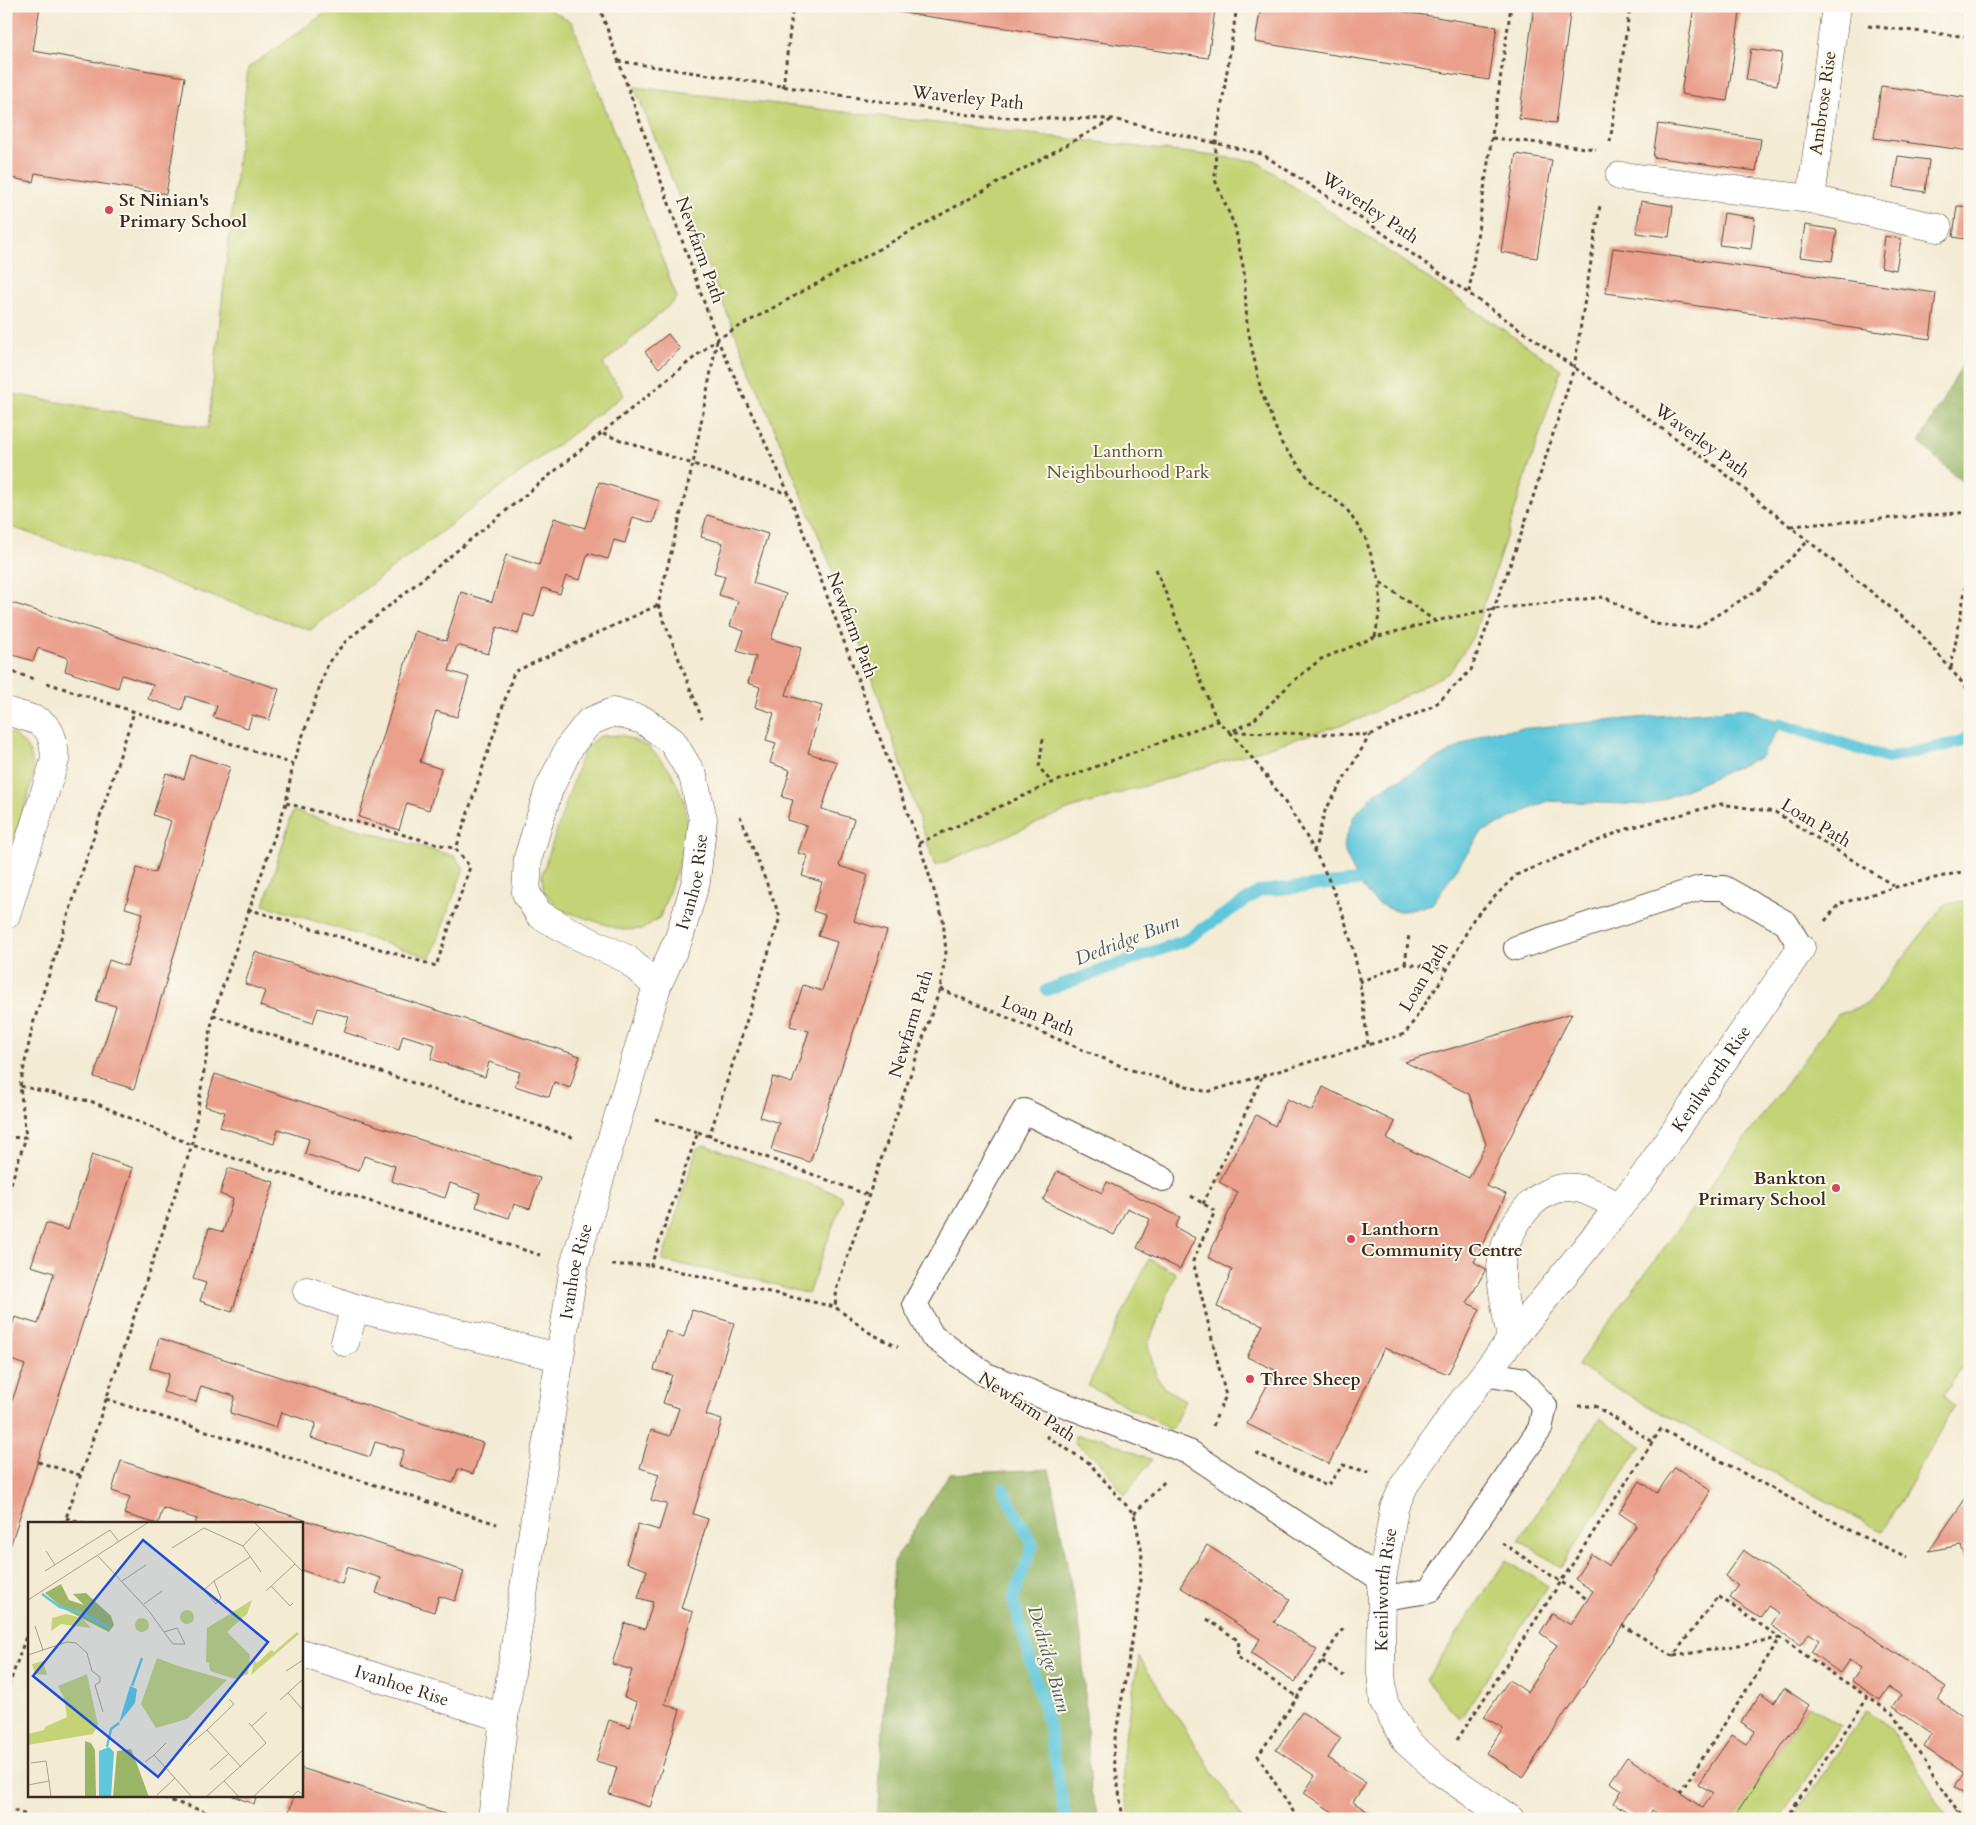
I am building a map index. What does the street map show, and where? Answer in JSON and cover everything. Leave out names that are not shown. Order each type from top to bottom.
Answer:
[{"type":"street","name":"Ambrose Rise","points":[[1811,199],[1835,14]]},
{"type":"street","points":[[1620,176],[1811,199],[1938,228]]},
{"type":"street","points":[[6,711],[42,722],[54,737],[55,760],[6,915]]},
{"type":"street","name":"Ivanhoe Rise","points":[[492,1819],[504,1718],[534,1536],[559,1357],[574,1266],[657,986],[679,938],[696,881],[703,819],[693,776],[672,741],[643,720],[613,712],[589,722],[570,746],[549,789],[528,858],[526,893],[538,914],[572,934],[627,959],[657,986]]},
{"type":"street","name":"Kenilworth Rise","points":[[1510,1819],[1438,1770],[1407,1742],[1384,1703],[1381,1674],[1382,1589],[1394,1508],[1406,1484],[1457,1409],[1642,1178],[1802,948]]},
{"type":"street","points":[[1511,1340],[1501,1275],[1503,1256],[1514,1226],[1530,1204],[1554,1189],[1577,1188],[1619,1207]]},
{"type":"street","points":[[306,1291],[355,1308],[559,1357]]},
{"type":"street","points":[[345,1342],[355,1308]]},
{"type":"street","name":"Ivanhoe Rise","points":[[302,1653],[504,1718]]},
{"type":"lane","points":[[1516,948],[1700,888],[1724,888],[1786,923],[1802,948]]},
{"type":"lane","points":[[1163,1179],[1024,1111],[915,1304],[932,1336],[986,1375],[1191,1453],[1382,1589],[1429,1590],[1540,1429],[1545,1406],[1520,1379],[1485,1373]]},
{"type":"path","name":"Newfarm Path","points":[[599,6],[717,339],[789,494],[919,843],[944,919],[946,952],[940,989],[837,1287],[835,1307]]},
{"type":"path","points":[[783,87],[793,6]]},
{"type":"path","points":[[1237,6],[1216,143],[1215,180],[1236,227],[1244,271],[1247,325],[1261,390],[1282,444],[1313,484],[1346,508],[1365,537],[1380,582],[1380,609],[1375,637]]},
{"type":"path","points":[[1469,292],[1511,6]]},
{"type":"path","points":[[1609,150],[1630,6]]},
{"type":"path","points":[[1835,14],[1970,37]]},
{"type":"path","name":"Waverley Path","points":[[618,61],[983,117],[1113,119],[1262,154],[1469,292],[1718,468],[1916,628],[1970,692]]},
{"type":"path","points":[[65,1522],[192,1145],[214,1015],[248,909],[286,803],[292,764],[328,663],[346,641],[717,339],[1113,119]]},
{"type":"path","points":[[1492,138],[1599,149]]},
{"type":"path","points":[[1230,732],[1370,735],[1434,705],[1471,670],[1520,538],[1574,368],[1600,203]]},
{"type":"path","points":[[717,339],[694,464],[789,494]]},
{"type":"path","points":[[1791,526],[1970,512]]},
{"type":"path","points":[[1230,732],[1253,721],[1291,683],[1321,659],[1375,637],[1435,622],[1494,609],[1604,597],[1655,624],[1696,628],[1762,587],[1809,540]]},
{"type":"path","points":[[1951,668],[1970,563]]},
{"type":"path","points":[[1156,569],[1217,721],[1230,732],[1260,765],[1292,810],[1338,902],[1354,953],[1368,1044]]},
{"type":"path","points":[[1380,582],[1435,622]]},
{"type":"path","points":[[456,849],[514,672],[658,605]]},
{"type":"path","points":[[6,670],[292,764]]},
{"type":"path","points":[[6,1199],[26,1137],[20,1086],[33,1024],[134,712]]},
{"type":"path","points":[[919,843],[1052,783],[1217,721]]},
{"type":"path","points":[[1314,853],[1325,811],[1370,735]]},
{"type":"path","points":[[1043,739],[1040,767],[1052,783]]},
{"type":"path","points":[[248,909],[436,966],[470,867],[456,849],[286,803]]},
{"type":"path","name":"Loan Path","points":[[940,989],[1128,1069],[1206,1092],[1405,1034],[1447,969],[1474,918],[1516,875],[1626,829],[1721,804],[1775,812],[1896,887]]},
{"type":"path","points":[[1802,948],[1839,904],[1896,887],[1970,870]]},
{"type":"path","points":[[1405,964],[1409,934]]},
{"type":"path","points":[[1359,982],[1405,964],[1447,969]]},
{"type":"path","points":[[214,1015],[608,1149]]},
{"type":"path","points":[[1203,1204],[1263,1075]]},
{"type":"path","points":[[20,1086],[93,1102],[192,1145],[574,1266],[651,1265],[835,1307],[870,1333],[900,1348]]},
{"type":"path","points":[[620,1109],[698,1132],[868,1195]]},
{"type":"path","points":[[651,1265],[698,1132]]},
{"type":"path","points":[[6,1138],[26,1137]]},
{"type":"path","points":[[1163,1179],[1215,1211],[1193,1261],[1226,1396],[1220,1408]]},
{"type":"path","points":[[106,1399],[534,1536]]},
{"type":"path","points":[[1545,1406],[1595,1406],[1652,1442]]},
{"type":"path","points":[[1438,1770],[1661,1429],[1861,1536],[1907,1557]]},
{"type":"path","name":"Newfarm Path","points":[[1039,1432],[1089,1463],[1134,1514],[1142,1553],[1138,1606],[1113,1750],[1123,1819]]},
{"type":"path","points":[[1255,1452],[1327,1486],[1343,1464],[1406,1484]]},
{"type":"path","points":[[38,1462],[80,1475]]},
{"type":"path","points":[[66,1518],[80,1522]]},
{"type":"path","points":[[1475,1524],[1587,1600]]},
{"type":"path","points":[[1298,1819],[1258,1756],[1359,1605],[1382,1589]]},
{"type":"path","points":[[1674,1656],[1718,1596],[1894,1715],[1957,1811],[1968,1819]]},
{"type":"path","points":[[1207,1619],[1239,1642],[1237,1657],[1298,1697]]},
{"type":"path","points":[[1622,1625],[1674,1656],[1780,1638]]},
{"type":"path","points":[[6,1694],[28,1631]]},
{"type":"path","points":[[1680,1793],[1780,1638]]},
{"type":"path","points":[[1786,1819],[1868,1696]]},
{"type":"path","points":[[162,1798],[228,1819]]},
{"type":"path","points":[[6,1808],[38,1819]]},
{"type":"path","points":[[1952,1819],[1957,1811]]},
{"type":"green space","points":[[335,6],[543,6],[572,22],[677,298],[603,364],[624,395],[310,630],[6,525],[6,393],[208,428],[248,68]]},
{"type":"green space","name":"Lanthorn Neighbourhood Park","points":[[634,87],[1256,161],[1561,369],[1474,635],[1450,672],[1360,719],[1070,809],[935,866],[852,617]]},
{"type":"green space","points":[[1970,352],[1970,489],[1919,442]]},
{"type":"green space","points":[[6,731],[18,738],[26,747],[33,767],[30,790],[6,862]]},
{"type":"green space","points":[[622,735],[649,747],[670,770],[684,799],[688,837],[660,917],[643,929],[622,930],[558,909],[543,890],[542,874],[585,747],[600,736]]},
{"type":"green space","points":[[293,811],[454,856],[464,868],[431,958],[264,905]]},
{"type":"green space","name":"Bankton Primary School","points":[[1970,900],[1970,1356],[1943,1394],[1954,1406],[1883,1532],[1641,1402],[1577,1365],[1837,1015],[1867,1004],[1945,904]]},
{"type":"green space","points":[[705,1145],[840,1195],[842,1201],[808,1294],[752,1278],[662,1261],[697,1148]]},
{"type":"green space","points":[[1149,1259],[1176,1273],[1148,1345],[1156,1376],[1163,1387],[1185,1400],[1172,1430],[1088,1386]]},
{"type":"green space","points":[[1600,1418],[1641,1446],[1561,1567],[1519,1540]]},
{"type":"green space","points":[[1075,1436],[1099,1437],[1152,1460],[1125,1495],[1098,1460],[1075,1443]]},
{"type":"green space","points":[[1049,1469],[1081,1637],[1091,1792],[1099,1819],[877,1819],[894,1562],[949,1474]]},
{"type":"green space","points":[[1506,1560],[1548,1586],[1460,1719],[1426,1680]]},
{"type":"green space","points":[[1139,1657],[1243,1819],[1131,1819],[1123,1779],[1123,1759]]},
{"type":"green space","points":[[1809,1705],[1841,1726],[1779,1819],[1733,1819]]},
{"type":"green space","points":[[1867,1710],[1887,1724],[1947,1815],[1944,1819],[1793,1819]]},
{"type":"water","points":[[1746,708],[1781,724],[1761,757],[1650,805],[1547,801],[1482,832],[1432,904],[1411,910],[1398,911],[1387,908],[1377,902],[1369,895],[1357,878],[1343,847],[1354,816],[1376,792],[1486,732]]},
{"type":"building","points":[[6,6],[40,6],[33,51],[185,77],[166,194],[35,173],[33,182],[6,177]]},
{"type":"building","points":[[857,6],[1188,6],[1215,10],[1208,58]]},
{"type":"building","points":[[1261,6],[1369,6],[1497,27],[1489,80],[1255,42]]},
{"type":"building","points":[[1463,6],[1479,6],[1478,10]]},
{"type":"building","points":[[1534,6],[1571,6],[1556,123],[1519,119]]},
{"type":"building","points":[[1694,6],[1741,6],[1727,101],[1681,94]]},
{"type":"building","points":[[1751,49],[1782,53],[1777,85],[1746,80]]},
{"type":"building","points":[[1881,86],[1970,98],[1970,151],[1874,138]]},
{"type":"building","points":[[1658,124],[1761,139],[1756,171],[1653,157]]},
{"type":"building","points":[[1516,154],[1552,160],[1537,258],[1501,252]]},
{"type":"building","points":[[1898,156],[1929,160],[1925,192],[1893,187]]},
{"type":"building","points":[[1641,201],[1673,206],[1669,237],[1636,233]]},
{"type":"building","points":[[1957,206],[1970,207],[1970,240],[1953,237]]},
{"type":"building","points":[[1724,213],[1755,218],[1751,249],[1719,245]]},
{"type":"building","points":[[1805,225],[1837,230],[1832,261],[1800,257]]},
{"type":"building","points":[[1885,236],[1901,239],[1896,270],[1881,267]]},
{"type":"building","points":[[1613,248],[1936,293],[1930,339],[1606,293]]},
{"type":"building","points":[[668,334],[680,349],[659,368],[645,352]]},
{"type":"building","points":[[599,482],[660,501],[653,523],[633,517],[625,543],[614,540],[608,559],[588,553],[580,580],[566,576],[560,594],[543,588],[534,617],[524,614],[518,634],[497,627],[488,654],[457,645],[449,671],[469,677],[457,717],[436,711],[420,762],[441,769],[429,810],[407,803],[399,830],[359,817],[415,631],[446,641],[461,592],[492,602],[506,555],[539,565],[554,518],[585,528]]},
{"type":"building","points":[[707,515],[768,534],[753,583],[786,594],[771,639],[801,648],[786,695],[822,706],[808,753],[837,762],[822,809],[854,819],[839,866],[868,875],[854,921],[887,931],[810,1162],[771,1150],[779,1123],[760,1117],[773,1077],[792,1083],[809,1031],[790,1026],[803,985],[822,991],[837,942],[818,936],[825,915],[813,911],[822,882],[802,876],[808,856],[798,853],[807,826],[787,820],[793,800],[782,797],[790,770],[770,763],[776,743],[766,740],[774,713],[755,707],[760,687],[748,683],[756,657],[737,651],[744,631],[730,626],[738,601],[719,595],[725,576],[714,573],[723,543],[701,537]]},
{"type":"building","points":[[6,601],[279,689],[269,720],[252,715],[248,728],[213,717],[217,706],[186,696],[182,710],[148,699],[153,685],[122,675],[118,688],[65,671],[68,658],[38,648],[33,661],[6,653]]},
{"type":"building","points":[[191,755],[230,767],[134,1089],[94,1077],[116,1006],[96,1001],[109,960],[127,966],[143,913],[125,908],[137,868],[155,873],[171,821],[153,815],[166,773],[184,779]]},
{"type":"building","points":[[255,952],[580,1056],[570,1088],[554,1082],[549,1097],[515,1086],[520,1072],[489,1062],[485,1077],[431,1059],[435,1045],[403,1035],[399,1050],[344,1032],[349,1017],[318,1008],[313,1023],[260,1006],[265,991],[245,984]]},
{"type":"building","name":"Lanthorn Community Centre","points":[[1572,1013],[1486,1186],[1506,1194],[1474,1262],[1486,1269],[1467,1303],[1480,1309],[1448,1374],[1384,1348],[1329,1464],[1247,1424],[1275,1370],[1247,1357],[1263,1325],[1217,1307],[1232,1270],[1208,1257],[1238,1192],[1219,1182],[1256,1115],[1275,1126],[1287,1099],[1312,1111],[1323,1087],[1395,1122],[1387,1139],[1469,1178],[1486,1144],[1469,1094],[1405,1062]]},
{"type":"building","points":[[215,1074],[540,1178],[530,1209],[514,1204],[509,1218],[476,1207],[480,1193],[450,1183],[445,1198],[391,1181],[395,1166],[380,1161],[364,1156],[359,1171],[305,1154],[309,1139],[278,1129],[274,1144],[220,1127],[225,1112],[205,1106]]},
{"type":"building","points":[[92,1154],[133,1168],[6,1559],[6,1417],[25,1365],[6,1358],[6,1344],[15,1317],[38,1324],[54,1273],[31,1266],[46,1223],[68,1230]]},
{"type":"building","points":[[228,1168],[274,1182],[232,1312],[200,1301],[206,1283],[193,1279],[209,1228],[223,1232],[233,1199],[220,1194]]},
{"type":"building","points":[[1057,1171],[1102,1193],[1107,1182],[1180,1217],[1175,1227],[1195,1238],[1180,1269],[1137,1248],[1150,1219],[1127,1208],[1114,1235],[1043,1200]]},
{"type":"building","points":[[692,1310],[734,1323],[706,1415],[722,1420],[693,1514],[708,1519],[681,1608],[693,1612],[665,1704],[680,1710],[650,1807],[609,1794],[617,1767],[596,1761],[609,1720],[630,1727],[637,1702],[624,1697],[632,1670],[612,1664],[625,1623],[645,1629],[653,1602],[638,1598],[647,1570],[626,1563],[638,1524],[659,1530],[667,1504],[651,1500],[659,1474],[640,1468],[651,1430],[670,1436],[679,1408],[663,1403],[672,1375],[654,1370],[666,1331],[684,1337]]},
{"type":"building","points":[[159,1338],[483,1443],[473,1474],[458,1469],[453,1483],[399,1466],[404,1450],[375,1442],[370,1457],[311,1438],[316,1423],[281,1412],[276,1428],[230,1413],[235,1396],[201,1386],[196,1402],[163,1392],[169,1374],[150,1368]]},
{"type":"building","points":[[121,1461],[464,1571],[455,1601],[439,1596],[434,1612],[376,1593],[381,1578],[347,1567],[342,1584],[302,1570],[302,1522],[196,1522],[197,1519],[163,1508],[159,1522],[151,1522],[124,1514],[130,1497],[112,1491]]},
{"type":"building","points":[[1675,1467],[1711,1491],[1523,1777],[1486,1753],[1503,1728],[1484,1717],[1509,1680],[1527,1692],[1557,1645],[1540,1633],[1552,1614],[1571,1625],[1593,1591],[1575,1579],[1591,1554],[1609,1566],[1637,1525],[1619,1513],[1640,1481],[1657,1493]]},
{"type":"building","points":[[1970,1492],[1969,1570],[1961,1545],[1929,1551]]},
{"type":"building","points":[[1207,1545],[1290,1599],[1274,1622],[1317,1650],[1295,1682],[1251,1653],[1260,1639],[1180,1587]]},
{"type":"building","points":[[1743,1550],[1946,1687],[1938,1699],[1970,1721],[1968,1738],[1970,1740],[1970,1797],[1955,1787],[1964,1774],[1924,1747],[1932,1734],[1893,1707],[1901,1695],[1889,1687],[1880,1700],[1852,1681],[1861,1668],[1849,1660],[1840,1673],[1811,1652],[1819,1640],[1809,1633],[1800,1645],[1771,1625],[1779,1613],[1768,1606],[1760,1618],[1730,1598],[1738,1586],[1725,1576]]},
{"type":"building","points":[[1784,1688],[1809,1705],[1733,1819],[1665,1819],[1652,1810],[1645,1819],[1637,1819],[1614,1803],[1622,1790],[1610,1782],[1627,1757],[1703,1808],[1713,1793],[1698,1784],[1732,1735],[1746,1744],[1755,1731],[1741,1722],[1761,1693],[1775,1702]]},
{"type":"building","points":[[1302,1712],[1341,1738],[1328,1758],[1366,1783],[1353,1802],[1379,1819],[1343,1819],[1304,1793],[1315,1776],[1276,1750]]},
{"type":"building","points":[[302,1768],[457,1819],[300,1819],[288,1815],[293,1799],[291,1798],[302,1798]]},
{"type":"building","points":[[238,1798],[256,1798],[254,1804]]},
{"type":"waterway","name":"Dedridge Burn","points":[[1781,724],[1888,758],[1960,742],[1970,736]]},
{"type":"waterway","name":"Dedridge Burn","points":[[1047,990],[1184,941],[1260,891],[1357,881]]},
{"type":"waterway","name":"Dedridge Burn","points":[[1003,1489],[1033,1545],[1013,1599],[1048,1722],[1066,1819]]},
{"type":"place","name":"St Ninian's Primary School","points":[[109,210]]},
{"type":"place","name":"Bankton Primary School","points":[[1836,1188]]},
{"type":"place","name":"Lanthorn Community Centre","points":[[1351,1239]]},
{"type":"place","name":"Three Sheep","points":[[1250,1379]]}]
